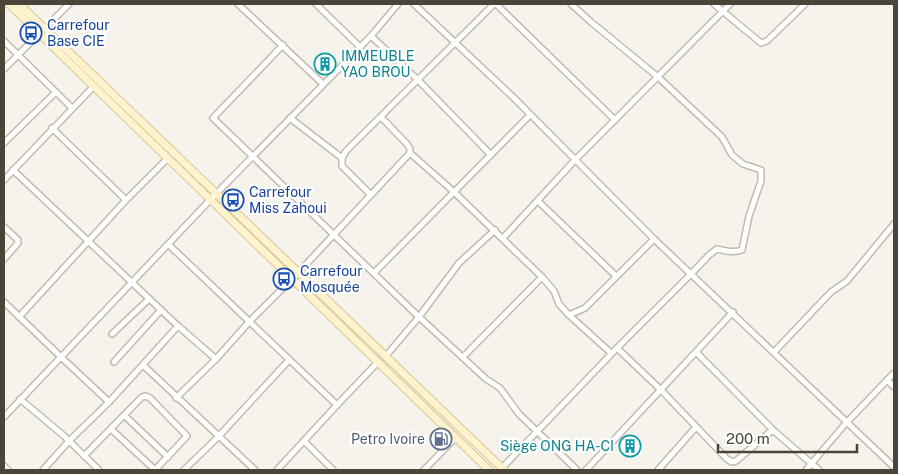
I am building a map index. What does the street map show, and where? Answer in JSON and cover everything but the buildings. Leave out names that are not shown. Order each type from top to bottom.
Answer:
[{"type":"main road","points":[[9,4],[42,31],[213,196],[295,276],[378,362],[489,470]]},
{"type":"main road","points":[[19,4],[94,86],[168,158],[213,196]]},
{"type":"main road","points":[[295,276],[385,357],[502,470]]},
{"type":"street","points":[[4,69],[69,4]]},
{"type":"street","points":[[238,4],[323,84]]},
{"type":"street","points":[[4,417],[169,245],[213,196],[371,36],[398,4]]},
{"type":"street","points":[[414,4],[530,115],[654,239],[894,467]]},
{"type":"street","points":[[371,195],[342,166],[342,158],[346,151],[495,4],[615,120]]},
{"type":"street","points":[[502,470],[611,353],[709,255],[717,249],[736,252],[742,250],[749,216],[761,181],[761,170],[744,164],[732,156],[722,137],[658,78],[571,4]]},
{"type":"street","points":[[714,4],[761,43],[767,41],[805,4]]},
{"type":"street","points":[[503,238],[575,160],[730,4]]},
{"type":"street","points":[[319,5],[360,46]]},
{"type":"street","points":[[371,36],[418,80],[491,155]]},
{"type":"street","points":[[4,41],[72,108]]},
{"type":"street","points":[[282,45],[213,118],[419,317],[486,379],[500,388],[519,414],[577,470]]},
{"type":"street","points":[[4,180],[94,86]]},
{"type":"street","points":[[4,143],[56,92]]},
{"type":"street","points":[[374,273],[530,115]]},
{"type":"street","points":[[381,117],[407,144],[410,154],[454,192],[542,276],[554,291],[560,304],[569,316],[611,353]]},
{"type":"street","points":[[290,118],[342,158]]},
{"type":"street","points":[[52,128],[126,200]]},
{"type":"street","points":[[176,398],[335,235],[410,154]]},
{"type":"street","points":[[19,317],[126,200],[168,158]]},
{"type":"street","points":[[13,170],[149,299],[216,359]]},
{"type":"street","points":[[538,200],[616,276]]},
{"type":"street","points":[[774,352],[831,292],[847,281],[894,224]]},
{"type":"street","points":[[4,227],[18,240],[18,243],[4,259]]},
{"type":"street","points":[[385,357],[419,317],[459,263],[495,230]]},
{"type":"street","points":[[569,316],[585,308],[654,239]]},
{"type":"street","points":[[169,245],[337,404]]},
{"type":"street","points":[[463,357],[542,276]]},
{"type":"street","points":[[112,334],[149,299]]},
{"type":"street","points":[[4,302],[109,402]]},
{"type":"street","points":[[114,362],[162,310]]},
{"type":"street","points":[[586,470],[733,312]]},
{"type":"street","points":[[43,470],[69,441],[109,402],[178,326]]},
{"type":"street","points":[[616,348],[661,390],[732,462],[736,461],[770,432],[774,431]]},
{"type":"street","points":[[696,352],[774,431],[819,470]]},
{"type":"street","points":[[184,470],[289,360]]},
{"type":"street","points":[[277,470],[378,362]]},
{"type":"street","points":[[143,365],[176,398],[255,470]]},
{"type":"street","points":[[806,470],[846,423],[894,373]]},
{"type":"street","points":[[887,380],[894,387]]},
{"type":"street","points":[[84,456],[142,397],[146,396],[187,436],[157,469],[152,469],[111,429]]},
{"type":"street","points":[[20,399],[69,441],[99,470]]},
{"type":"street","points":[[124,415],[168,457]]},
{"type":"street","points":[[658,470],[696,427]]},
{"type":"street","points":[[424,470],[455,438]]},
{"type":"street","points":[[304,441],[333,470]]},
{"type":"street","points":[[4,466],[8,470]]},
{"type":"place","name":"Carrefour Base CIE","points":[[31,33]]},
{"type":"place","name":"IMMEUBLE YAO BROU","points":[[325,64]]},
{"type":"place","name":"Carrefour Miss Zahoui","points":[[233,200]]},
{"type":"place","name":"Carrefour Mosquée","points":[[284,279]]},
{"type":"place","name":"Petro Ivoire","points":[[441,439]]},
{"type":"place","name":"Siège ONG HA-CI","points":[[630,446]]}]
